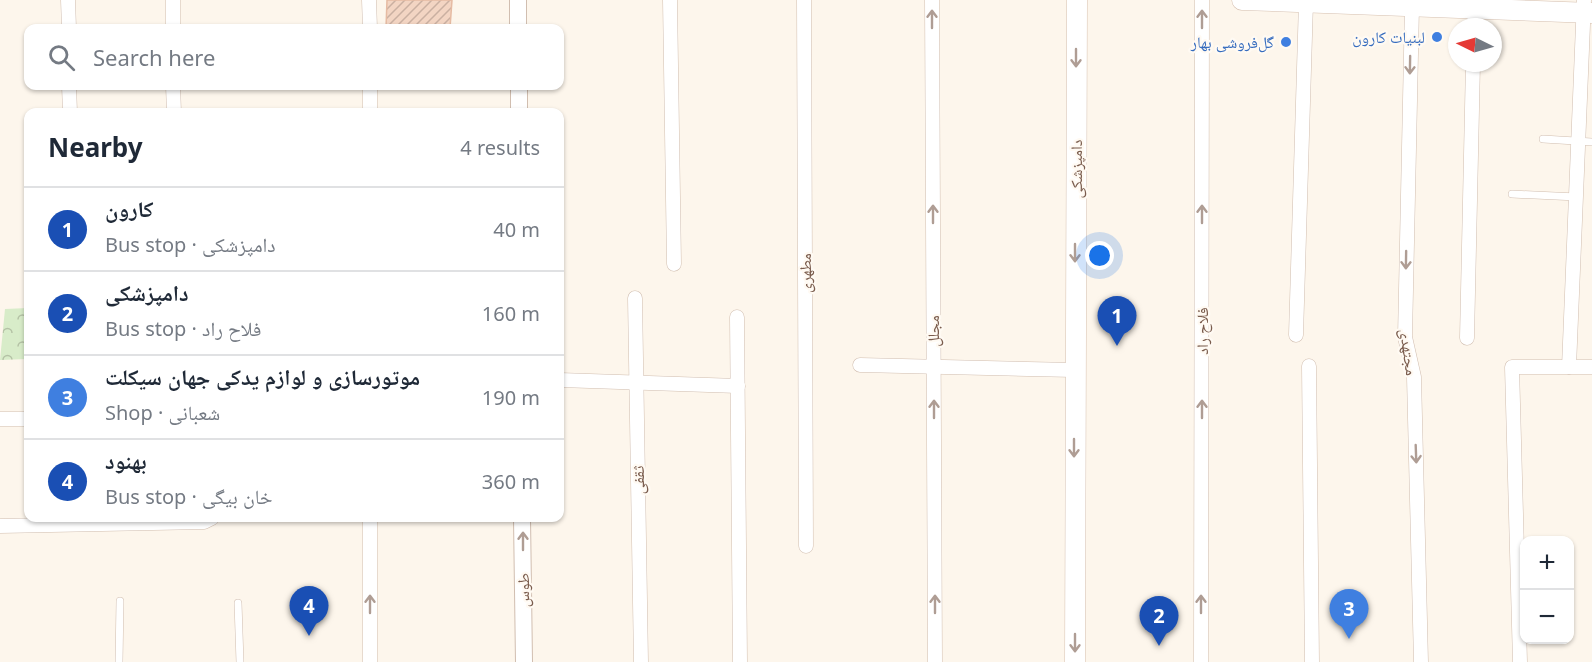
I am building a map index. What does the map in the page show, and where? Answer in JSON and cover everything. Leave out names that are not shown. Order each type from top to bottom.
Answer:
[{"type":"main road","name":"دامپزشکی","points":[[1075,662],[1074,370],[1077,0]]},
{"type":"main road","points":[[1242,0],[1412,6],[1467,11],[1587,8]]},
{"type":"street","points":[[68,0],[69,24]]},
{"type":"street","points":[[173,0],[173,24]]},
{"type":"street","points":[[369,0],[370,24]]},
{"type":"street","points":[[518,0],[518,24]]},
{"type":"street","points":[[670,0],[674,264]]},
{"type":"street","name":"مطهری","points":[[804,0],[806,546]]},
{"type":"street","name":"مجلل","points":[[932,0],[935,662]]},
{"type":"street","name":"فلاح راد","points":[[1201,662],[1202,0]]},
{"type":"street","points":[[1296,335],[1306,1]]},
{"type":"street","name":"مجتهدی","points":[[1412,6],[1405,337],[1414,377],[1422,662]]},
{"type":"street","points":[[1569,367],[1577,197],[1586,141],[1587,8]]},
{"type":"street","points":[[1467,338],[1473,72]]},
{"type":"street","points":[[69,90],[70,108]]},
{"type":"street","points":[[173,90],[174,108]]},
{"type":"street","points":[[370,90],[370,108]]},
{"type":"street","points":[[519,90],[519,108]]},
{"type":"street","points":[[1577,197],[1592,198]]},
{"type":"street","name":"ثقفی","points":[[635,298],[641,662]]},
{"type":"street","points":[[737,317],[740,662]]},
{"type":"street","points":[[860,365],[1074,370]]},
{"type":"street","points":[[1309,366],[1312,662]]},
{"type":"street","points":[[1520,662],[1512,367],[1592,367]]},
{"type":"street","points":[[564,380],[738,386]]},
{"type":"street","points":[[0,419],[24,419]]},
{"type":"street","points":[[0,526],[204,522]]},
{"type":"street","points":[[370,522],[370,662]]},
{"type":"street","name":"طوس","points":[[522,522],[524,662]]},
{"type":"lane","points":[[1543,139],[1586,141]]},
{"type":"lane","points":[[1512,194],[1577,197]]},
{"type":"lane","points":[[119,662],[120,601]]},
{"type":"lane","points":[[238,603],[240,662]]},
{"type":"green space","points":[[24,308],[24,359],[0,360],[5,309]]},
{"type":"building","points":[[387,0],[452,0],[450,24],[386,24]]},
{"type":"place","name":"لبنیات کارون","points":[[1437,37]]},
{"type":"place","name":"گل‌فروشی بهار","points":[[1286,42]]},
{"type":"place","name":"کارون","points":[[1117,346]]},
{"type":"place","name":"بهنود","points":[[309,636]]},
{"type":"place","name":"موتورسازی و لوازم یدکی جهان سیکلت","points":[[1349,639]]},
{"type":"place","name":"دامپزشکی","points":[[1159,646]]}]
